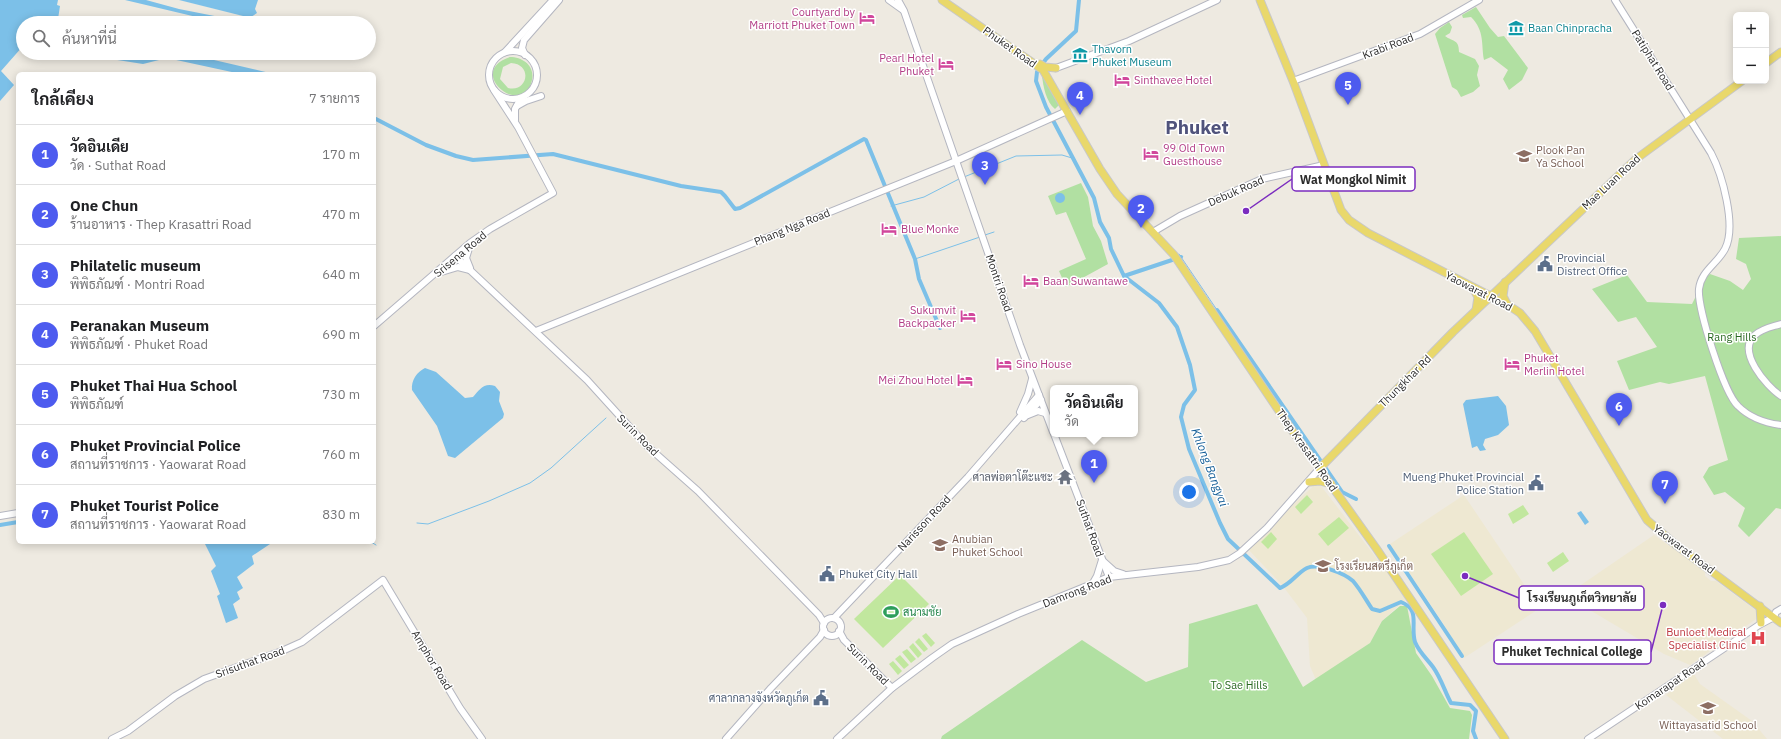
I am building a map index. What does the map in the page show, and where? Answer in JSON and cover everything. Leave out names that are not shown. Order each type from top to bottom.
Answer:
[{"type":"main road","name":"Phuket Road","points":[[942,0],[950,2],[1044,68],[1062,103],[1100,169]]},
{"type":"main road","name":"Yaowarat Road","points":[[1260,0],[1293,82],[1341,210],[1349,220],[1368,233],[1491,296],[1520,313],[1535,331],[1647,520],[1676,545],[1781,623]]},
{"type":"main road","points":[[1769,61],[1781,52]]},
{"type":"main road","points":[[1044,68],[1056,68]]},
{"type":"main road","points":[[1049,78],[1050,74],[1056,68]]},
{"type":"main road","name":"Mae Luan Road","points":[[1491,296],[1636,159],[1738,84]]},
{"type":"main road","name":"Thep Krasattri Road","points":[[1100,169],[1117,194],[1154,232],[1176,258],[1291,429],[1323,466],[1331,484],[1505,739]]},
{"type":"main road","points":[[1505,282],[1503,296],[1508,305]]},
{"type":"main road","points":[[1473,288],[1478,297],[1477,307],[1474,312]]},
{"type":"main road","name":"Thungkhar Rd","points":[[1323,466],[1491,296]]},
{"type":"main road","points":[[1309,482],[1320,481],[1331,484]]},
{"type":"main road","points":[[1760,606],[1761,624]]},
{"type":"street","points":[[518,127],[490,84],[490,70],[497,57],[504,53],[553,0]]},
{"type":"street","points":[[518,127],[514,114],[516,108],[521,98],[529,92],[536,79],[534,64],[525,55],[522,48],[524,40],[559,0]]},
{"type":"street","points":[[889,0],[904,11]]},
{"type":"street","name":"Montri Road","points":[[898,0],[904,11],[1040,398]]},
{"type":"street","name":"Montri Road","points":[[903,0],[904,11]]},
{"type":"street","points":[[1056,68],[1129,42],[1217,0]]},
{"type":"street","name":"Krabi Road","points":[[1293,82],[1427,31],[1478,0]]},
{"type":"street","name":"Patiphat Road","points":[[1615,0],[1690,119],[1720,171],[1729,221],[1728,239],[1725,249],[1701,280],[1699,300],[1710,341],[1722,376],[1736,404],[1748,415],[1769,424],[1781,425]]},
{"type":"street","points":[[504,53],[512,52],[525,55]]},
{"type":"street","points":[[494,90],[508,99],[521,98]]},
{"type":"street","points":[[516,108],[526,101],[541,96]]},
{"type":"street","points":[[1056,116],[1062,103]]},
{"type":"street","name":"Phang Nga Road","points":[[536,331],[966,157],[1067,111]]},
{"type":"street","name":"Srisena Road","points":[[376,324],[470,243],[490,229],[553,193],[518,127]]},
{"type":"street","points":[[961,175],[966,157]]},
{"type":"street","name":"Debuk Road","points":[[1154,232],[1180,216],[1262,179],[1324,165]]},
{"type":"street","points":[[470,243],[466,258],[471,271]]},
{"type":"street","name":"Surin Road","points":[[455,256],[590,383],[646,445],[698,491],[797,594],[826,621]]},
{"type":"street","points":[[435,274],[458,267],[471,271]]},
{"type":"street","points":[[1781,324],[1766,327],[1754,335],[1749,343],[1749,347],[1756,368],[1765,382],[1781,396]]},
{"type":"street","points":[[1015,422],[1025,404],[1032,378]]},
{"type":"street","name":"Suthat Road","points":[[1040,398],[1050,426]]},
{"type":"street","name":"Narisson Road","points":[[836,620],[1008,432],[1026,416],[1040,398]]},
{"type":"street","name":"Narisson Road","points":[[1008,432],[1015,422],[1040,398]]},
{"type":"street","points":[[1026,416],[1038,411],[1045,413]]},
{"type":"street","name":"Suthat Road","points":[[1055,437],[1109,577]]},
{"type":"street","name":"Damrong Road","points":[[837,739],[892,688],[952,644],[1018,614],[1109,577],[1198,567],[1229,560],[1240,553],[1268,528],[1323,466]]},
{"type":"street","points":[[0,516],[16,513]]},
{"type":"street","points":[[1093,583],[1102,560],[1114,571],[1126,575]]},
{"type":"street","name":"Srisuthat Road","points":[[112,739],[128,731],[175,696],[204,679],[282,651],[302,642],[383,580]]},
{"type":"street","name":"Amphor Road","points":[[383,580],[460,708],[482,739]]},
{"type":"street","points":[[1774,617],[1776,612],[1781,609]]},
{"type":"street","name":"Komarapat Road","points":[[1588,739],[1761,624],[1774,617]]},
{"type":"street","points":[[726,739],[771,688],[820,637],[826,632],[837,633],[840,626],[836,620],[826,621],[826,632]]},
{"type":"street","name":"Surin Road","points":[[837,633],[892,688]]},
{"type":"shaded area","name":"โรงเรียนสตรีภูเก็ต","points":[[1318,482],[1407,598],[1382,621],[1370,643],[1316,680],[1310,666],[1307,618],[1282,585],[1246,547]]},
{"type":"shaded area","points":[[1464,495],[1540,608],[1464,658],[1443,623],[1390,544]]},
{"type":"shaded area","points":[[1654,535],[1705,571],[1705,576],[1711,581],[1716,581],[1758,612],[1756,619],[1690,665],[1664,654],[1593,612],[1562,598]]},
{"type":"shaded area","name":"Wittayasatid School","points":[[1694,674],[1700,684],[1752,721],[1767,739],[1723,739],[1666,695]]},
{"type":"green space","points":[[1476,7],[1490,28],[1498,37],[1504,36],[1528,68],[1522,80],[1509,90],[1503,79],[1508,70],[1491,57],[1484,60],[1482,38],[1479,27],[1471,17],[1463,18],[1462,15]]},
{"type":"green space","points":[[1449,22],[1452,27],[1450,33],[1445,36],[1455,41],[1458,45],[1459,52],[1475,59],[1479,66],[1477,75],[1480,86],[1473,92],[1461,97],[1457,90],[1452,87],[1435,34],[1440,28]]},
{"type":"green space","points":[[510,57],[515,57],[527,63],[532,70],[532,80],[527,91],[519,95],[509,94],[501,89],[495,81],[493,73],[497,64]],"holes":[[[511,63],[523,68],[525,73],[524,83],[515,88],[508,88],[500,79],[503,67]]]},
{"type":"green space","points":[[1042,75],[1060,104],[1055,109],[1047,98]]},
{"type":"green space","points":[[1081,183],[1088,197],[1093,226],[1101,241],[1108,264],[1066,287],[1059,271],[1086,259],[1066,212],[1056,215],[1048,196]]},
{"type":"green space","name":"Rang Hills","points":[[1781,236],[1781,509],[1776,508],[1749,537],[1738,526],[1745,508],[1725,492],[1714,495],[1703,477],[1709,467],[1728,460],[1705,376],[1669,384],[1660,382],[1629,390],[1617,361],[1657,347],[1636,317],[1618,322],[1592,289],[1627,275],[1647,302],[1692,304],[1705,278],[1710,274],[1730,281],[1743,290],[1751,279],[1746,264],[1736,259],[1739,238]]},
{"type":"green space","points":[[1307,495],[1313,502],[1301,514],[1295,507]]},
{"type":"green space","points":[[1523,505],[1529,514],[1513,524],[1508,514]]},
{"type":"green space","points":[[1339,517],[1349,528],[1328,546],[1318,534]]},
{"type":"green space","points":[[1271,532],[1277,539],[1268,549],[1261,542]]},
{"type":"green space","points":[[1464,532],[1493,574],[1461,596],[1431,554]]},
{"type":"green space","points":[[1563,552],[1569,561],[1553,572],[1547,563]]},
{"type":"green space","name":"สนามชัย","points":[[900,575],[929,604],[883,648],[854,619]]},
{"type":"green space","name":"To Sae Hills","points":[[1257,604],[1303,687],[1370,643],[1382,621],[1400,606],[1407,606],[1416,653],[1432,676],[1450,708],[1470,711],[1472,715],[1469,739],[941,739],[942,736],[1082,640],[1146,682],[1188,667],[1189,624]]},
{"type":"green space","points":[[926,633],[935,643],[931,647],[922,636]]},
{"type":"green space","points":[[919,638],[928,649],[924,652],[915,642]]},
{"type":"green space","points":[[913,643],[922,654],[918,658],[909,647]]},
{"type":"green space","points":[[907,649],[916,659],[911,663],[902,652]]},
{"type":"green space","points":[[900,655],[909,665],[904,669],[895,659]]},
{"type":"green space","points":[[893,661],[902,671],[898,675],[889,664]]},
{"type":"water","points":[[0,0],[58,0],[57,5],[60,6],[58,16],[16,16],[16,54],[1,71],[14,85],[0,101]]},
{"type":"water","points":[[125,0],[146,0],[179,9],[214,16],[192,16]]},
{"type":"water","points":[[179,0],[258,0],[255,9],[257,13],[252,16],[243,16]]},
{"type":"water","points":[[117,60],[159,60],[143,64]]},
{"type":"water","points":[[176,60],[214,60],[265,72],[232,72]]},
{"type":"water","points":[[1058,193],[1062,193],[1064,194],[1064,202],[1058,203],[1055,200],[1055,196]]},
{"type":"water","points":[[425,368],[436,372],[465,398],[473,397],[482,387],[488,385],[495,386],[500,392],[499,401],[504,414],[503,418],[455,458],[448,456],[437,426],[412,390],[412,383],[415,377]]},
{"type":"water","points":[[1498,396],[1506,406],[1509,425],[1498,435],[1485,439],[1483,445],[1486,450],[1480,451],[1477,446],[1472,448],[1463,404],[1466,400]]},
{"type":"water","points":[[1581,511],[1589,522],[1585,525],[1577,513]]},
{"type":"water","points":[[205,544],[270,544],[252,556],[254,564],[237,577],[243,588],[237,592],[240,599],[233,604],[238,618],[226,623],[217,596],[220,594],[211,571],[216,566]]},
{"type":"waterway","name":"Khlong Bangyai","points":[[1079,0],[1076,31],[1046,59],[1037,72],[1036,81],[1046,107],[1094,198],[1100,222],[1109,238],[1111,249],[1124,276],[1159,303],[1177,327],[1190,365],[1195,390],[1184,405],[1181,417],[1189,449],[1228,539],[1280,588],[1307,568],[1318,567],[1337,572],[1353,581],[1372,609],[1380,611],[1401,602],[1407,605],[1413,614],[1415,642],[1436,671],[1451,703],[1470,705],[1476,711],[1473,731],[1476,739]]},
{"type":"waterway","points":[[376,119],[426,145],[456,156],[473,160],[553,154],[681,186],[721,192],[735,209],[740,208],[864,139],[866,140],[915,259],[919,279],[940,328]]},
{"type":"waterway","points":[[964,177],[1016,156],[1062,155],[1072,158]]},
{"type":"waterway","points":[[891,206],[924,197],[959,179]]},
{"type":"waterway","points":[[985,235],[994,232]]},
{"type":"waterway","points":[[915,259],[980,237]]},
{"type":"waterway","points":[[1179,254],[1217,310]]},
{"type":"waterway","points":[[1124,276],[1181,257]]},
{"type":"waterway","points":[[1217,310],[1342,492],[1356,499]]},
{"type":"waterway","points":[[417,523],[428,524],[489,501],[530,483],[551,468],[606,418]]},
{"type":"waterway","points":[[0,525],[16,522]]},
{"type":"waterway","points":[[1389,546],[1462,656]]},
{"type":"place","name":"Courtyard by Marriott Phuket Town","points":[[867,18]]},
{"type":"place","name":"Baan Chinpracha","points":[[1516,28]]},
{"type":"place","name":"Thavorn Phuket Museum","points":[[1080,55]]},
{"type":"place","name":"Pearl Hotel Phuket","points":[[946,64]]},
{"type":"place","name":"Sinthavee Hotel","points":[[1122,80]]},
{"type":"place","name":"Phuket Thai Hua School","points":[[1348,105]]},
{"type":"place","name":"Peranakan Museum","points":[[1080,115]]},
{"type":"place","name":"99 Old Town Guesthouse","points":[[1151,154]]},
{"type":"place","name":"Plook Pan Ya School","points":[[1524,156]]},
{"type":"place","name":"Philatelic museum","points":[[985,185]]},
{"type":"place","name":"Wat Mongkol Nimit","points":[[1246,211]]},
{"type":"place","name":"One Chun","points":[[1141,228]]},
{"type":"place","name":"Blue Monke","points":[[889,229]]},
{"type":"place","name":"Provincial Distrect Office","points":[[1545,264]]},
{"type":"place","name":"Baan Suwantawe","points":[[1031,281]]},
{"type":"place","name":"Sukumvit Backpacker","points":[[968,316]]},
{"type":"place","name":"Sino House","points":[[1004,364]]},
{"type":"place","name":"Phuket Merlin Hotel","points":[[1512,364]]},
{"type":"place","name":"Mei Zhou Hotel","points":[[965,380]]},
{"type":"place","name":"Phuket Provincial Police","points":[[1619,426]]},
{"type":"place","name":"ศาลพ่อตาโต๊ะแซะ","points":[[1065,477]]},
{"type":"place","name":"วัดอินเดีย","points":[[1094,483]]},
{"type":"place","name":"Mueng Phuket Provincial Police Station","points":[[1536,483]]},
{"type":"place","name":"Phuket Tourist Police","points":[[1665,504]]},
{"type":"place","name":"Anubian Phuket School","points":[[940,545]]},
{"type":"place","name":"โรงเรียนสตรีภูเก็ต","points":[[1323,566]]},
{"type":"place","name":"Phuket City Hall","points":[[827,574]]},
{"type":"place","name":"โรงเรียนภูเก็ตวิทยาลัย","points":[[1465,576]]},
{"type":"place","name":"Phuket Technical College","points":[[1663,605]]},
{"type":"place","name":"สนามชัย","points":[[891,612]]},
{"type":"place","name":"Bunloet Medical Specialist Clinic","points":[[1758,638]]},
{"type":"place","name":"ศาลากลางจังหวัดภูเก็ต","points":[[821,698]]},
{"type":"place","name":"Wittayasatid School","points":[[1708,708]]},
{"type":"district","name":"Phuket","points":[[1197,127]]}]
